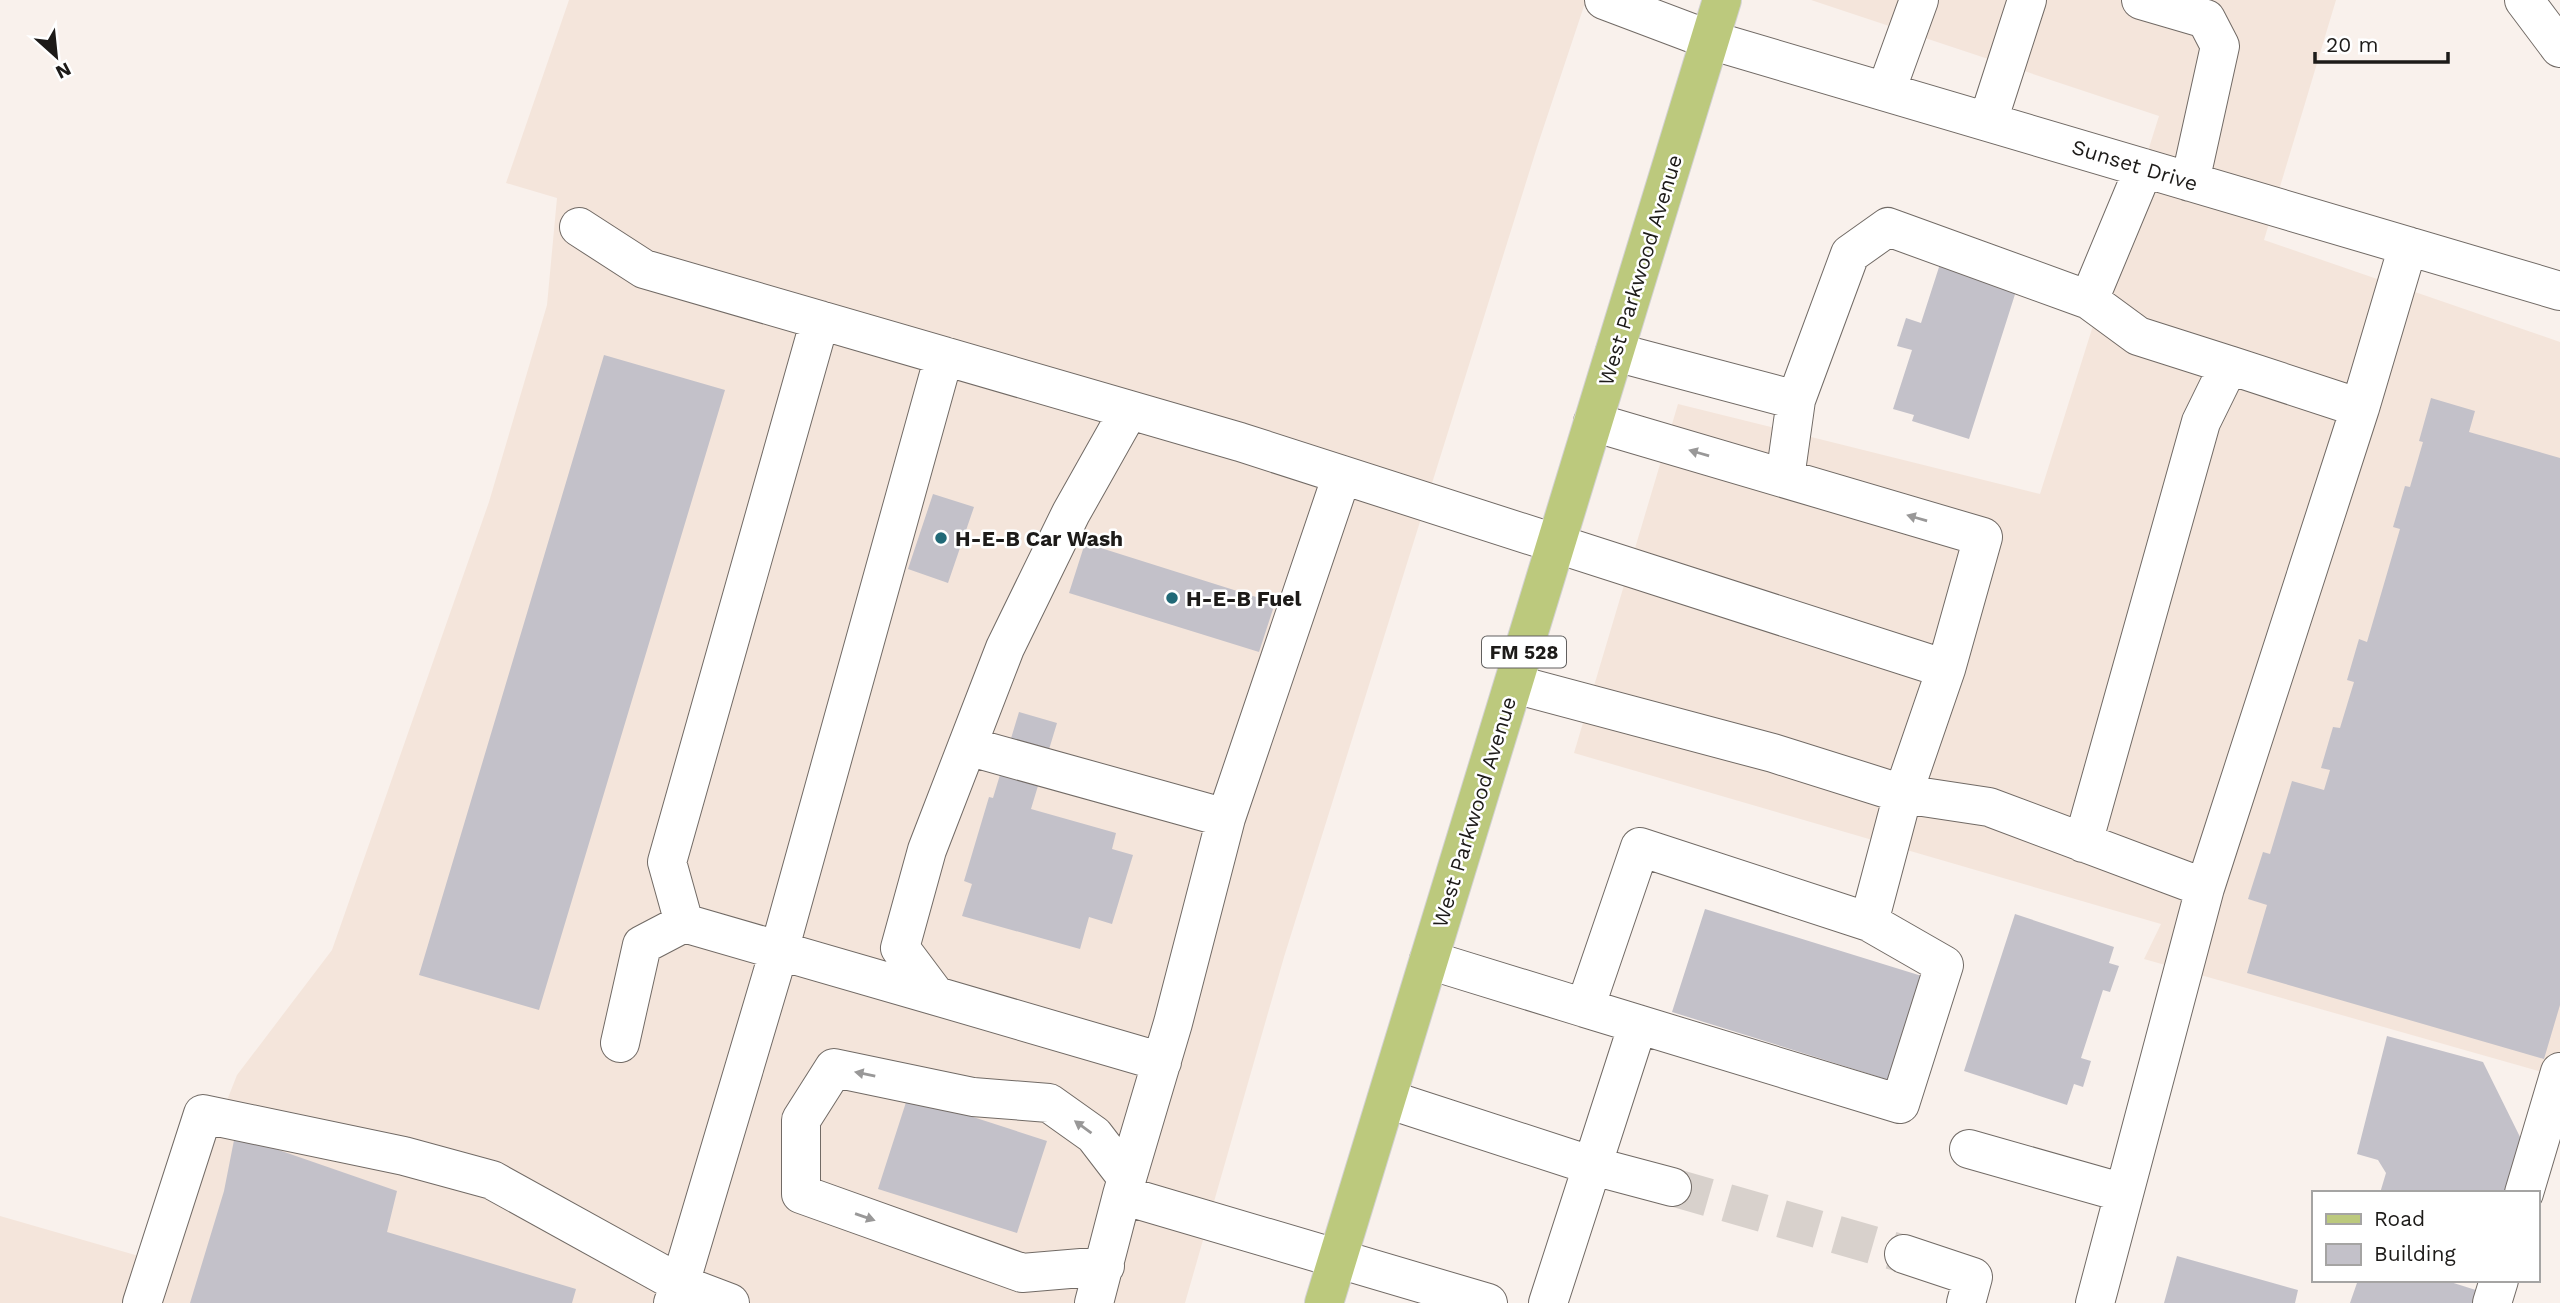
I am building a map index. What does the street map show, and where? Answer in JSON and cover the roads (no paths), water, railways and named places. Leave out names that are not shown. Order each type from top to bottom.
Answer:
[{"type":"main road","name":"West Parkwood Avenue","points":[[1325,1303],[1722,0]]},
{"type":"street","name":"Sunset Drive","points":[[1604,0],[1710,40],[2560,291]]},
{"type":"street","points":[[1885,91],[1919,0]]},
{"type":"street","points":[[1987,121],[2027,0]]},
{"type":"street","points":[[2141,0],[2206,19],[2220,47],[2190,182]]},
{"type":"street","points":[[2524,0],[2560,48]]},
{"type":"street","points":[[2090,300],[2144,168]]},
{"type":"street","points":[[579,227],[644,269],[1240,442],[1945,669]]},
{"type":"street","points":[[1785,478],[1796,400],[1850,254],[1888,228],[2090,300],[2138,335],[2360,408]]},
{"type":"street","points":[[2095,1303],[2205,888],[2360,408],[2408,246]]},
{"type":"street","points":[[684,923],[667,862],[820,320]]},
{"type":"street","points":[[1615,352],[1796,400]]},
{"type":"street","points":[[677,1294],[779,951],[944,356]]},
{"type":"street","points":[[2083,843],[2201,422],[2229,365]]},
{"type":"street","points":[[936,996],[900,948],[927,850],[1005,648],[1071,513],[1129,410]]},
{"type":"street","points":[[1593,422],[1983,537],[1945,669],[1902,794],[1869,922]]},
{"type":"street","points":[[1094,1303],[1226,818],[1342,475]]},
{"type":"street","points":[[1514,684],[1773,753],[1902,794],[1989,807],[2205,888]]},
{"type":"street","points":[[967,746],[1226,818]]},
{"type":"street","points":[[1429,960],[1585,1008],[1900,1104],[1944,965],[1869,922],[1640,846],[1585,1008]]},
{"type":"street","points":[[620,1043],[642,945],[684,923],[1161,1062]]},
{"type":"street","points":[[1548,1303],[1638,1024]]},
{"type":"street","points":[[1105,1266],[1022,1273],[801,1194],[801,1120],[834,1068],[973,1097],[1049,1103],[1094,1135],[1125,1187],[1338,1260],[1488,1303]]},
{"type":"street","points":[[2525,1191],[2560,1072]]},
{"type":"street","points":[[1387,1099],[1592,1166],[1672,1187]]},
{"type":"street","points":[[142,1303],[203,1114],[404,1156],[492,1180],[677,1294],[730,1303]]},
{"type":"street","points":[[1969,1149],[2124,1193]]},
{"type":"street","points":[[1904,1254],[1973,1277],[1966,1303]]},
{"type":"street","points":[[2493,1303],[2498,1282]]},
{"type":"tunnel","points":[[1672,1187],[1904,1254]]},
{"type":"place","name":"H-E-B Car Wash","points":[[941,538]]},
{"type":"place","name":"H-E-B Fuel","points":[[1172,598]]}]
